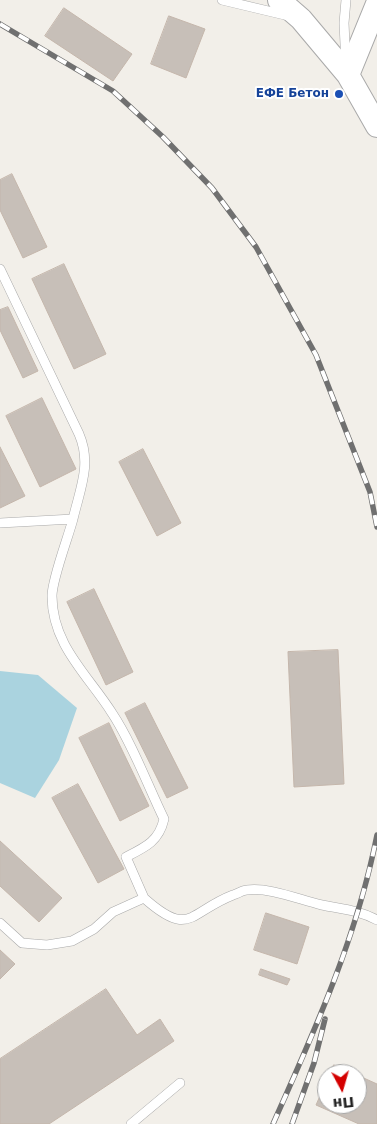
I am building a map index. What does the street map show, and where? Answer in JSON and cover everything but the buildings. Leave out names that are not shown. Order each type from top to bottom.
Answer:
[{"type":"street","points":[[279,0],[302,19],[348,75],[377,126]]},
{"type":"street","points":[[348,75],[375,12]]},
{"type":"lane","points":[[222,0],[302,19]]},
{"type":"lane","points":[[346,0],[344,49],[348,75]]},
{"type":"lane","points":[[0,269],[85,448],[86,463],[52,594],[54,617],[61,639],[113,714],[164,819],[161,833],[150,845],[126,857],[144,898],[163,915],[180,921],[196,917],[225,898],[247,890],[298,897],[358,911],[377,920]]},
{"type":"lane","points":[[0,523],[73,519]]},
{"type":"lane","points":[[0,923],[22,943],[47,945],[72,941],[94,929],[113,912],[144,898]]},
{"type":"lane","points":[[131,1124],[180,1083]]},
{"type":"water","points":[[0,671],[38,675],[77,708],[59,760],[35,798],[0,783]]},
{"type":"railway","points":[[0,24],[113,91],[163,137],[212,188],[256,247],[316,355],[370,492],[377,527]]},
{"type":"railway","points":[[273,1124],[319,1018],[346,946],[369,873],[377,835]]},
{"type":"railway","points":[[292,1124],[314,1063],[325,1019]]},
{"type":"place","name":"ЕФЕ Бетон","points":[[339,94]]}]
